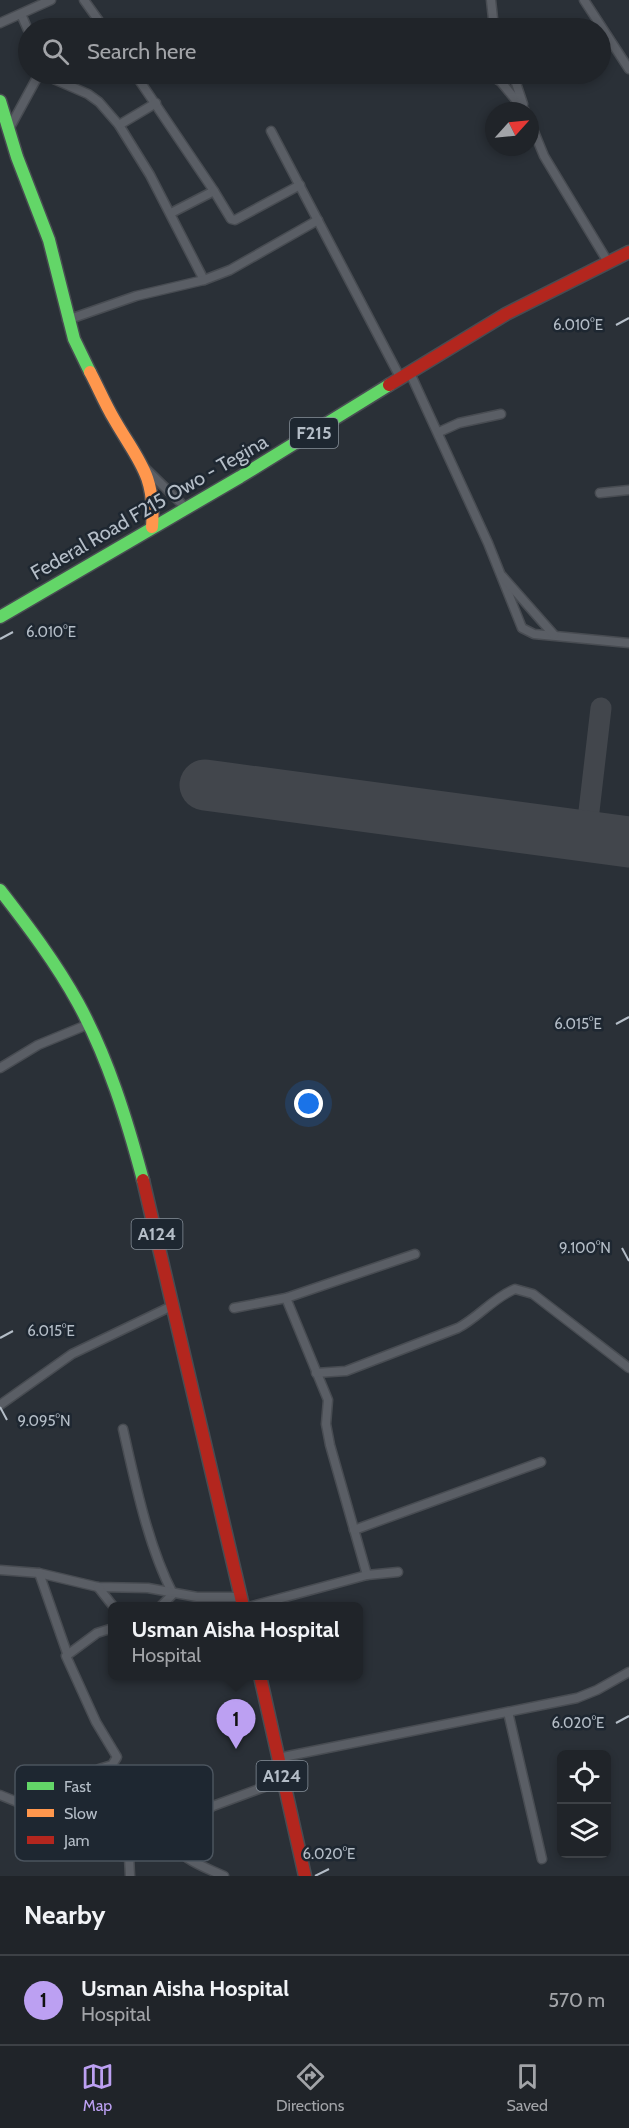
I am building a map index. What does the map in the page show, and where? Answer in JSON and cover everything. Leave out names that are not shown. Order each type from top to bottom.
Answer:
[{"type":"main road","points":[[0,101],[49,240],[67,320],[93,381],[145,468],[154,501],[152,527]]},
{"type":"main road","name":"Federal Road F215 Owo - Tegina","points":[[0,617],[506,314],[629,252]]},
{"type":"main road","name":"A124","points":[[0,890],[52,962],[89,1024],[128,1126],[174,1305],[202,1438],[242,1602]]},
{"type":"main road","name":"A124","points":[[261,1680],[305,1876]]},
{"type":"street","points":[[0,23],[51,0]]},
{"type":"street","points":[[84,0],[97,18]]},
{"type":"street","points":[[490,0],[493,18]]},
{"type":"street","points":[[584,0],[596,18]]},
{"type":"street","points":[[21,14],[23,18]]},
{"type":"street","points":[[611,41],[629,69]]},
{"type":"street","points":[[9,129],[34,84]]},
{"type":"street","points":[[64,84],[88,94],[99,102],[119,125],[171,213],[204,280]]},
{"type":"street","points":[[142,84],[231,219],[235,220],[300,184]]},
{"type":"street","points":[[503,84],[518,102]]},
{"type":"street","points":[[516,84],[522,102]]},
{"type":"street","points":[[119,125],[156,103]]},
{"type":"street","points":[[272,131],[318,220],[439,432],[522,628],[534,634],[554,634],[629,643]]},
{"type":"street","points":[[539,144],[544,156],[608,262]]},
{"type":"street","points":[[171,213],[214,191]]},
{"type":"street","points":[[67,320],[136,296],[204,280],[248,263],[318,220]]},
{"type":"street","points":[[439,432],[459,423],[501,414]]},
{"type":"street","points":[[145,468],[185,507]]},
{"type":"street","points":[[600,492],[629,490]]},
{"type":"street","points":[[501,576],[554,634]]},
{"type":"street","points":[[0,1068],[38,1045],[89,1024]]},
{"type":"street","points":[[234,1308],[286,1298],[415,1254]]},
{"type":"street","points":[[316,1373],[346,1371],[458,1328],[471,1322],[502,1294],[515,1289],[532,1294],[629,1368]]},
{"type":"street","points":[[286,1298],[328,1400],[326,1424],[330,1445],[368,1575]]},
{"type":"street","points":[[0,1405],[72,1354],[174,1305]]},
{"type":"street","points":[[123,1429],[135,1482],[173,1594]]},
{"type":"street","points":[[354,1530],[541,1462]]},
{"type":"street","points":[[2,1572],[39,1573],[98,1587],[140,1587],[173,1594],[242,1602]]},
{"type":"street","points":[[267,1602],[368,1575],[398,1572]]},
{"type":"street","points":[[39,1573],[67,1653],[69,1667],[96,1722],[117,1757],[112,1765]]},
{"type":"street","points":[[98,1587],[110,1602]]},
{"type":"street","points":[[165,1602],[173,1594]]},
{"type":"street","points":[[67,1653],[97,1633],[108,1630]]},
{"type":"street","points":[[278,1758],[577,1698],[629,1672]]},
{"type":"street","points":[[508,1712],[542,1859]]},
{"type":"street","points":[[213,1806],[283,1780]]},
{"type":"street","points":[[0,1796],[15,1802]]},
{"type":"street","points":[[129,1861],[130,1876]]},
{"type":"street","points":[[192,1861],[225,1876],[235,1876]]},
{"type":"taxiway","points":[[586,837],[601,708]]},
{"type":"runway","points":[[205,785],[629,842]]},
{"type":"traffic: fast","points":[[0,101],[17,157],[49,240],[74,339],[90,372]]},
{"type":"traffic: fast","points":[[0,617],[240,477],[389,385]]},
{"type":"traffic: fast","points":[[0,890],[51,959],[89,1024],[116,1090],[143,1180]]},
{"type":"traffic: slow","points":[[90,372],[144,469],[151,494],[152,527]]},
{"type":"traffic: jam","points":[[389,385],[506,314],[629,252]]},
{"type":"traffic: jam","points":[[143,1180],[242,1602]]},
{"type":"traffic: jam","points":[[261,1680],[305,1876]]},
{"type":"place","name":"Usman Aisha Hospital","points":[[236,1749]]}]
